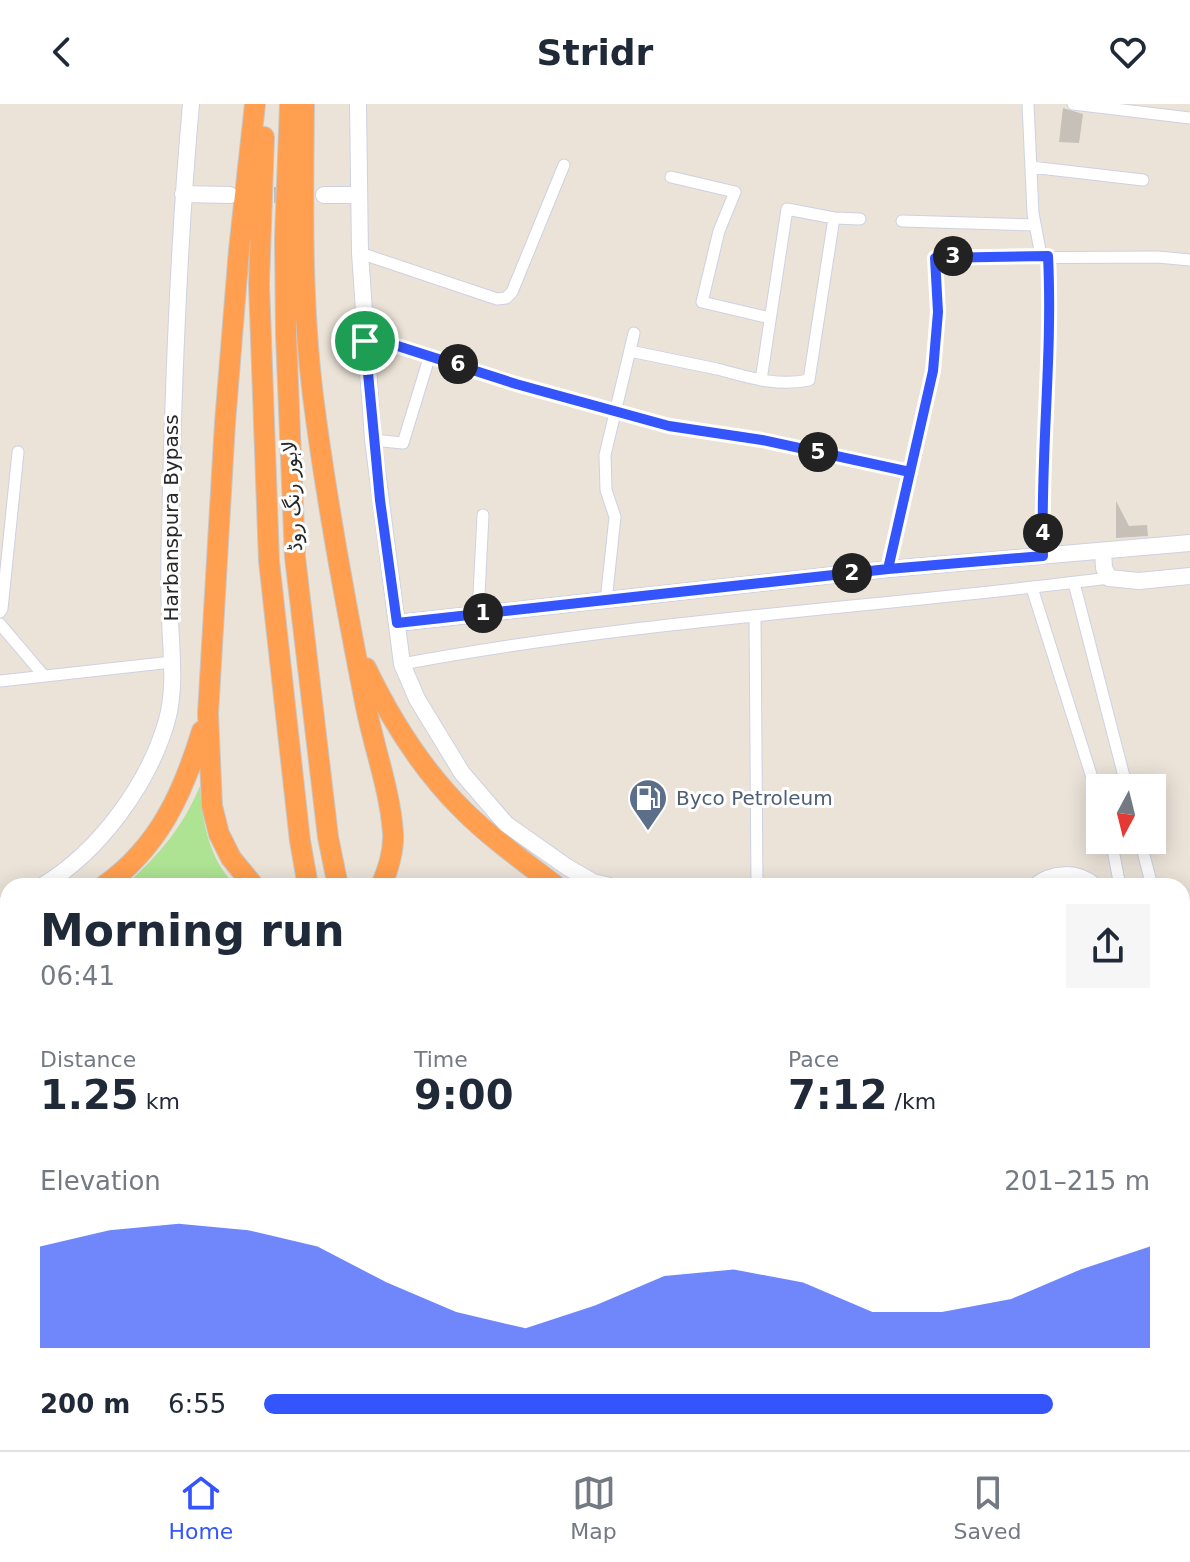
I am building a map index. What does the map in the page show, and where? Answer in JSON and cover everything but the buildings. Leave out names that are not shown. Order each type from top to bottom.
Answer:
[{"type":"highway","points":[[247,878],[231,858],[212,806],[208,714],[225,423],[255,104]]},
{"type":"highway","name":"لاہور رنگ روڈ","points":[[265,104],[259,284],[269,561],[307,878]]},
{"type":"highway","name":"لاہور رنگ روڈ","points":[[290,104],[285,238],[294,542],[328,837],[336,878]]},
{"type":"highway","points":[[304,104],[304,251],[311,379],[326,490],[393,834],[391,858],[384,878]]},
{"type":"highway","points":[[355,646],[401,734],[433,777],[491,836],[546,878]]},
{"type":"highway","points":[[116,878],[156,836],[188,778],[208,714]]},
{"type":"street","name":"Harbanspura Bypass","points":[[53,878],[78,859],[105,830],[147,769],[167,718],[172,695],[169,566],[172,427],[183,194],[191,104]]},
{"type":"street","points":[[358,104],[358,195],[365,341],[373,440],[402,664],[417,699],[462,773],[506,824],[586,878]]},
{"type":"street","points":[[1028,104],[1035,225],[1045,256],[1050,296],[1041,488],[1043,556]]},
{"type":"street","points":[[1073,104],[1119,107],[1190,118]]},
{"type":"street","points":[[360,253],[497,299],[506,298],[512,292],[564,165]]},
{"type":"street","points":[[1031,167],[1143,180]]},
{"type":"street","points":[[671,177],[735,192],[719,231],[702,302],[770,318]]},
{"type":"street","points":[[183,194],[230,195]]},
{"type":"street","points":[[324,195],[358,195]]},
{"type":"street","points":[[761,380],[787,209],[834,218],[860,219]]},
{"type":"street","points":[[630,351],[761,380],[790,384],[809,380],[834,218]]},
{"type":"street","points":[[902,221],[1035,225]]},
{"type":"street","points":[[888,569],[933,371],[938,312],[935,258],[1045,256],[1190,260]]},
{"type":"street","points":[[606,601],[615,517],[606,490],[604,464],[634,333]]},
{"type":"street","points":[[365,341],[379,340],[516,384],[669,426],[762,440],[910,472]]},
{"type":"street","points":[[373,440],[403,443],[430,355]]},
{"type":"street","points":[[0,612],[18,452]]},
{"type":"street","points":[[478,614],[483,515]]},
{"type":"street","points":[[397,623],[888,569],[1190,543]]},
{"type":"street","points":[[1103,551],[1104,568],[1115,580]]},
{"type":"street","points":[[402,664],[493,647],[755,617],[1074,583],[1190,576]]},
{"type":"street","points":[[1074,583],[1123,774]]},
{"type":"street","points":[[1032,588],[1091,774]]},
{"type":"street","points":[[755,617],[757,878]]},
{"type":"street","points":[[0,624],[44,676]]},
{"type":"street","points":[[0,681],[172,662]]},
{"type":"street","points":[[1114,854],[1118,878]]},
{"type":"street","points":[[1144,854],[1150,878]]},
{"type":"street","points":[[1047,878],[1064,875],[1078,878]]},
{"type":"green space","points":[[200,786],[213,852],[229,878],[133,878],[168,840]]},
{"type":"tunnel","points":[[250,195],[324,195]]},
{"type":"place","name":"Byco Petroleum","points":[[648,832]]},
{"type":"route","points":[[365,341],[373,440],[397,623],[888,569],[933,371],[938,312],[935,258],[1048,256],[1050,296],[1041,488],[1043,556],[888,569],[910,472],[762,440],[669,426],[516,384],[379,340],[365,341]]}]
